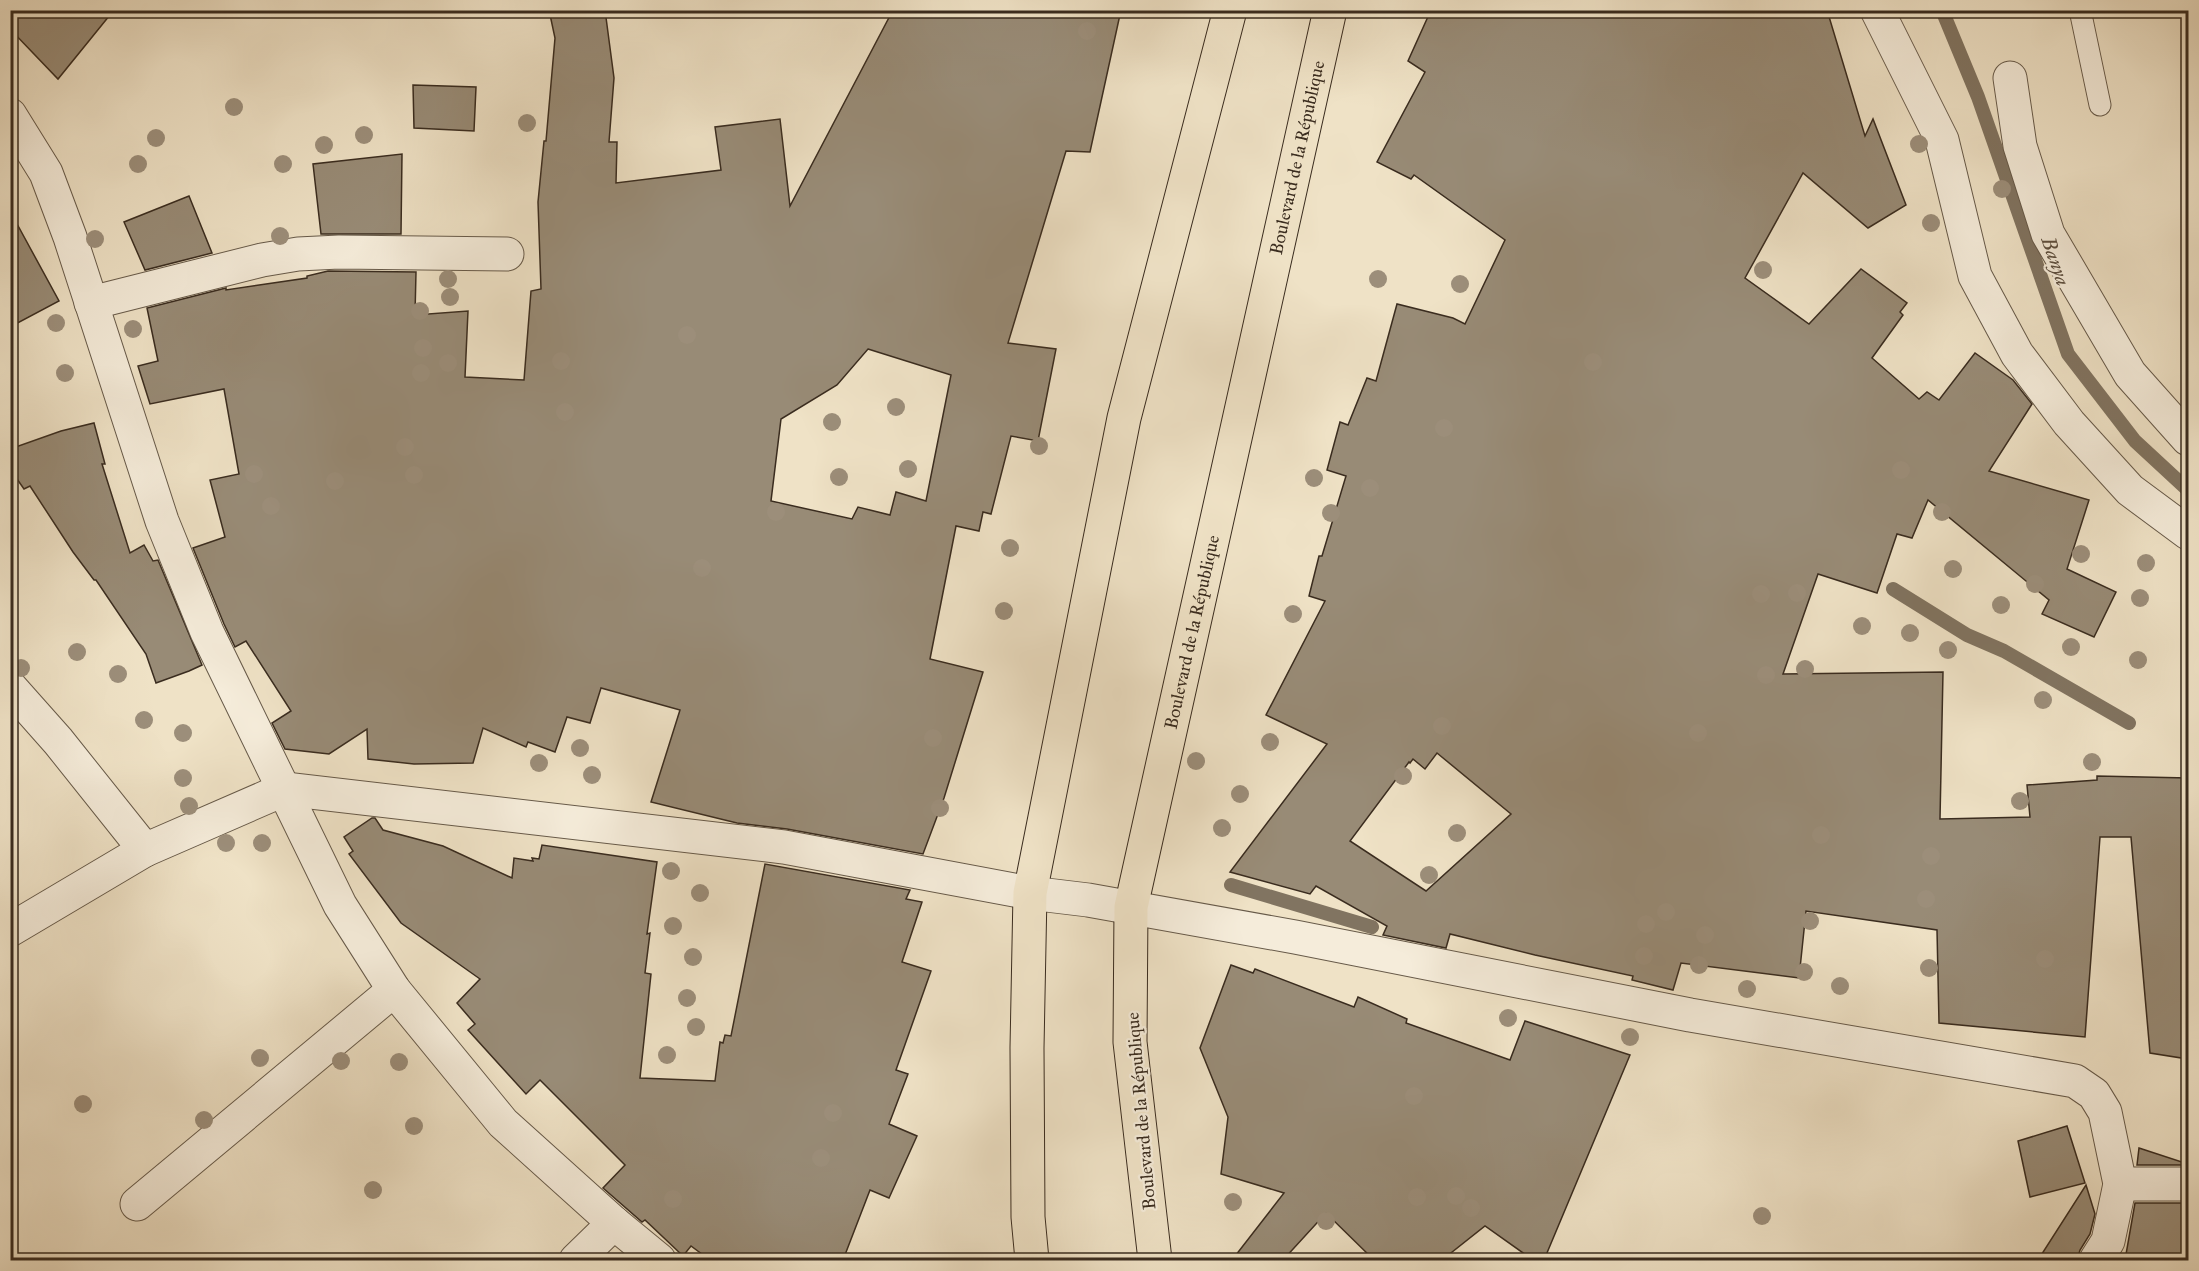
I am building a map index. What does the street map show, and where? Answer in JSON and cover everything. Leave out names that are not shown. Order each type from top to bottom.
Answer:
[{"type":"main road","points":[[1032,1260],[1028,1217],[1027,1048],[1030,893],[1125,418],[1230,10]]},
{"type":"main road","name":"Boulevard de la République","points":[[1155,1260],[1130,1042],[1131,907],[1330,10]]},
{"type":"street","points":[[1876,10],[1942,140],[1975,276],[2017,354],[2069,423],[2130,490],[2188,533]]},
{"type":"street","points":[[2010,78],[2020,146],[2048,234],[2130,374],[2188,439]]},
{"type":"street","points":[[10,115],[46,173],[70,237],[162,521],[207,632],[340,905],[394,990],[503,1123],[614,1223],[659,1260]]},
{"type":"street","points":[[91,303],[262,260],[298,254],[339,252],[507,254]]},
{"type":"street","points":[[10,687],[58,741],[145,850]]},
{"type":"street","points":[[10,930],[145,850],[285,789],[784,848],[1030,893],[1131,907],[1690,1016],[2075,1081],[2094,1095],[2105,1112],[2120,1184],[2108,1240],[2096,1260]]},
{"type":"street","points":[[137,1204],[394,990]]},
{"type":"street","points":[[2120,1184],[2188,1184]]},
{"type":"street","points":[[576,1260],[614,1223]]},
{"type":"lane","points":[[2080,10],[2100,105]]},
{"type":"building","points":[[10,10],[114,10],[58,79],[10,29]]},
{"type":"building","points":[[549,10],[605,10],[614,78],[609,142],[617,142],[616,183],[721,170],[715,127],[780,119],[790,206],[893,10],[1121,10],[1090,152],[1066,151],[1008,343],[1056,349],[1038,441],[1011,436],[991,514],[983,512],[979,531],[956,526],[930,659],[983,672],[944,798],[923,854],[787,829],[737,823],[651,802],[680,710],[601,688],[590,723],[567,717],[555,752],[528,742],[526,747],[483,728],[473,763],[414,764],[368,759],[367,729],[329,754],[285,749],[272,723],[291,711],[246,641],[235,647],[224,624],[193,548],[225,537],[210,480],[239,474],[224,389],[150,404],[138,366],[158,361],[147,308],[226,288],[226,290],[307,278],[307,276],[328,271],[416,272],[415,315],[468,311],[465,377],[524,380],[531,291],[541,289],[538,202],[555,38]],"holes":[[[868,349],[951,375],[926,501],[896,492],[890,515],[858,507],[852,519],[771,501],[781,419],[837,385]]]},
{"type":"building","points":[[1431,10],[1827,10],[1865,136],[1873,119],[1906,205],[1868,228],[1803,173],[1745,278],[1809,324],[1861,269],[1907,303],[1900,312],[1903,315],[1872,358],[1919,399],[1927,392],[1939,400],[1975,353],[2013,380],[2032,404],[1989,471],[2089,500],[2067,569],[2116,592],[2094,637],[2042,614],[2049,600],[1928,500],[1912,538],[1897,534],[1877,593],[1818,574],[1783,674],[1943,672],[1940,819],[2030,817],[2027,785],[2097,780],[2097,776],[2188,778],[2188,1059],[2150,1053],[2131,837],[2100,837],[2085,1037],[1939,1023],[1937,930],[1806,911],[1799,978],[1681,963],[1673,990],[1632,980],[1633,976],[1450,934],[1446,948],[1383,935],[1387,926],[1316,886],[1310,894],[1230,872],[1327,744],[1266,715],[1325,601],[1309,596],[1319,556],[1322,556],[1346,476],[1327,470],[1340,422],[1348,425],[1367,378],[1376,381],[1397,304],[1453,318],[1465,324],[1505,240],[1414,175],[1411,179],[1377,162],[1425,72],[1408,61]],"holes":[[[1437,753],[1511,814],[1426,891],[1350,841],[1409,762],[1413,759],[1425,769]]]},
{"type":"building","points":[[413,85],[476,87],[474,131],[414,128]]},
{"type":"building","points":[[402,154],[401,234],[321,234],[313,164]]},
{"type":"building","points":[[189,196],[212,253],[145,270],[124,222]]},
{"type":"building","points":[[10,211],[59,301],[10,327]]},
{"type":"building","points":[[94,423],[105,464],[102,464],[130,553],[144,545],[153,561],[158,560],[202,665],[156,683],[146,654],[96,580],[73,552],[30,486],[24,489],[10,469],[10,449],[61,431]]},
{"type":"building","points":[[375,818],[383,830],[443,846],[512,878],[514,858],[533,861],[532,858],[539,859],[542,845],[657,862],[647,934],[650,933],[645,973],[651,974],[640,1078],[715,1081],[720,1042],[723,1043],[725,1035],[731,1036],[765,864],[910,890],[906,899],[922,902],[902,962],[931,971],[896,1070],[908,1074],[889,1124],[917,1136],[889,1198],[870,1190],[843,1260],[710,1260],[691,1246],[683,1256],[645,1220],[642,1222],[603,1188],[625,1165],[540,1080],[526,1094],[468,1030],[475,1024],[457,1003],[480,979],[401,923],[349,854],[353,851],[344,837]]},
{"type":"building","points":[[1231,965],[1253,973],[1255,969],[1354,1007],[1358,997],[1407,1019],[1406,1023],[1510,1060],[1525,1021],[1630,1055],[1544,1260],[1533,1260],[1485,1226],[1442,1260],[1374,1260],[1326,1213],[1283,1260],[1232,1260],[1284,1193],[1221,1174],[1228,1117],[1200,1048]]},
{"type":"building","points":[[2067,1126],[2085,1183],[2030,1197],[2018,1141]]},
{"type":"building","points":[[2139,1148],[2188,1164],[2188,1165],[2137,1165]]},
{"type":"building","points":[[2086,1185],[2095,1214],[2090,1234],[2077,1260],[2038,1260]]},
{"type":"building","points":[[2135,1203],[2188,1203],[2188,1260],[2125,1260]]},
{"type":"waterway","name":"Banya","points":[[1942,10],[1978,97],[2068,354],[2135,441],[2188,490]]},
{"type":"waterway","points":[[1893,589],[1967,635],[2004,651],[2129,723]]},
{"type":"waterway","points":[[1231,885],[1372,927]]}]
